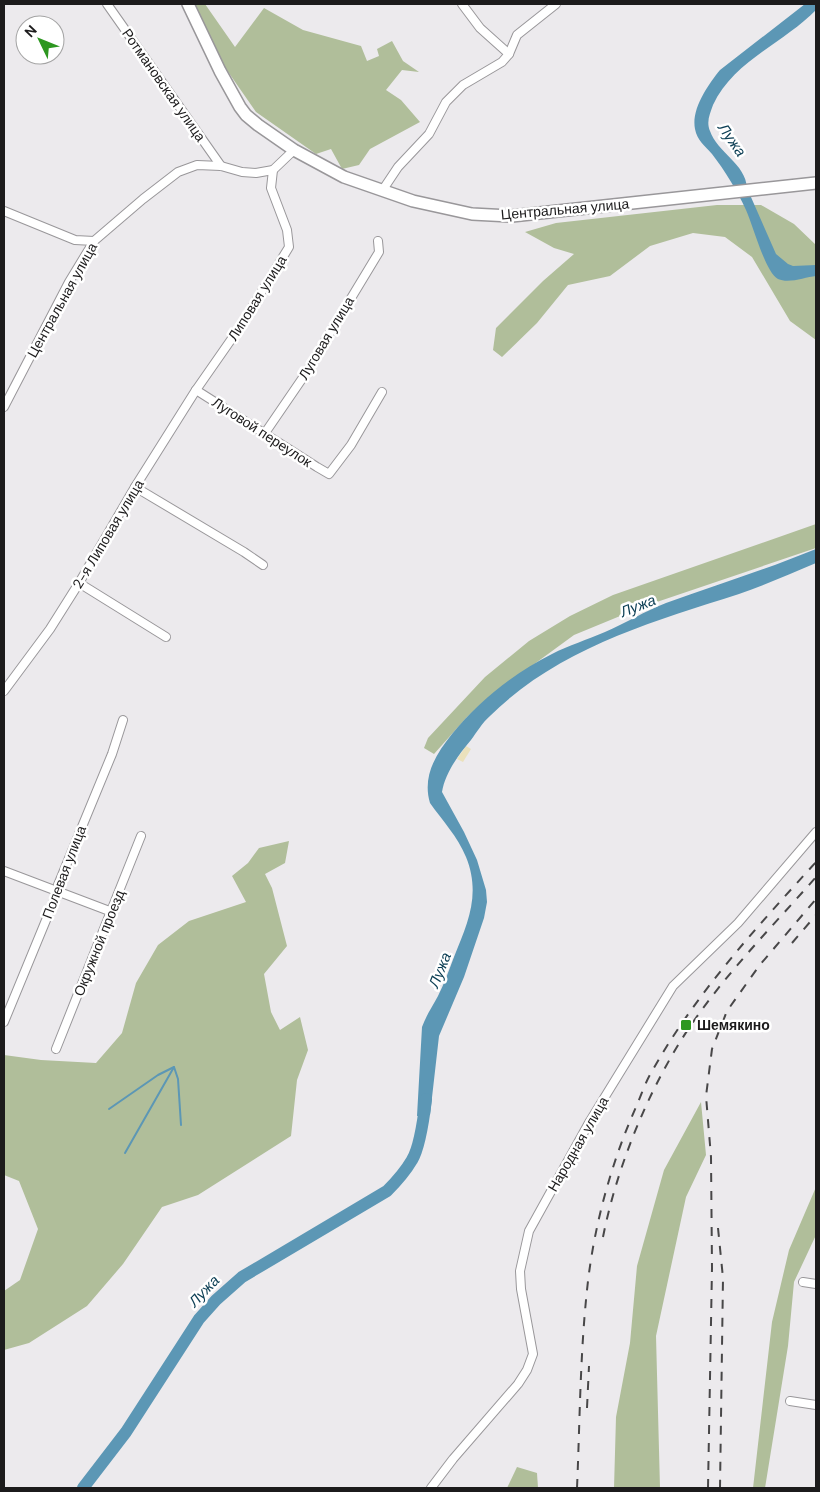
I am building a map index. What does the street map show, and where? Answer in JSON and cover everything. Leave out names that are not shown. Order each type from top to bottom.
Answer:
[{"type":"street","name":"Ротмановская улица","points":[[107,4],[221,166]]},
{"type":"street","name":"Центральная улица","points":[[188,4],[220,71],[246,115],[294,150],[344,177],[382,191],[472,214],[512,216],[816,184]]},
{"type":"street","points":[[462,4],[480,28],[509,54]]},
{"type":"street","points":[[382,191],[398,167],[429,134],[446,102],[463,85],[488,71],[509,54],[516,36],[556,4]]},
{"type":"street","points":[[273,170],[294,150]]},
{"type":"street","name":"Центральная улица","points":[[4,407],[69,282],[94,241],[142,198],[178,172],[197,165],[221,166],[242,172],[256,173],[273,170]]},
{"type":"street","name":"Липовая улица","points":[[196,390],[242,324],[290,247],[287,230],[271,188],[273,170]]},
{"type":"street","points":[[4,211],[75,240],[94,241]]},
{"type":"street","name":"Луговая улица","points":[[264,433],[304,376],[379,252],[378,241]]},
{"type":"street","name":"Луговой переулок","points":[[196,390],[329,474],[351,445],[382,392]]},
{"type":"street","name":"2-я Липовая улица","points":[[4,691],[50,629],[79,583],[134,487],[196,390]]},
{"type":"street","points":[[134,487],[263,565]]},
{"type":"street","points":[[79,583],[166,637]]},
{"type":"street","name":"Полевая улица","points":[[4,1022],[112,754],[123,720]]},
{"type":"street","name":"Народная улица","points":[[431,1488],[453,1459],[518,1384],[527,1370],[533,1354],[521,1289],[520,1271],[523,1252],[529,1231],[590,1121],[673,986],[738,923],[816,832]]},
{"type":"street","name":"Окружной проезд","points":[[56,1049],[141,836]]},
{"type":"street","points":[[4,871],[112,912]]},
{"type":"street","points":[[803,1282],[816,1284]]},
{"type":"street","points":[[790,1401],[816,1405]]},
{"type":"green space","points":[[193,4],[205,4],[235,47],[264,8],[303,30],[361,46],[367,61],[379,56],[377,49],[392,41],[403,61],[419,72],[402,70],[386,90],[401,100],[420,122],[370,149],[359,165],[342,169],[331,149],[316,154],[256,112],[224,66]]},
{"type":"green space","points":[[717,205],[761,205],[794,224],[816,245],[816,340],[790,321],[752,257],[725,237],[693,233],[650,246],[610,276],[568,285],[537,323],[502,357],[493,350],[496,328],[543,281],[574,254],[554,248],[525,232],[556,223]]},
{"type":"green space","points":[[816,524],[816,548],[642,607],[574,635],[489,697],[467,717],[434,754],[424,748],[428,738],[485,677],[529,641],[570,616],[613,595]]},
{"type":"green space","points":[[289,841],[285,863],[265,874],[272,888],[287,946],[264,974],[271,1012],[280,1030],[300,1017],[308,1050],[297,1080],[291,1136],[198,1195],[162,1207],[123,1264],[87,1306],[29,1343],[4,1350],[4,1291],[20,1280],[38,1229],[19,1181],[4,1175],[4,1055],[41,1060],[96,1063],[122,1033],[136,983],[158,945],[189,921],[246,902],[232,876],[248,863],[259,848]]},
{"type":"green space","points":[[701,1102],[706,1155],[686,1197],[656,1336],[660,1488],[614,1488],[616,1417],[630,1343],[637,1266],[664,1170]]},
{"type":"green space","points":[[816,1187],[816,1235],[794,1282],[788,1346],[765,1488],[753,1488],[772,1322],[789,1250]]},
{"type":"green space","points":[[517,1467],[537,1473],[538,1488],[507,1488]]},
{"type":"sand","points":[[466,746],[471,749],[463,762],[457,759]]},
{"type":"water","points":[[805,4],[816,4],[816,10],[733,76],[713,105],[708,121],[714,138],[742,172],[747,188],[776,254],[793,266],[816,265],[816,276],[787,281],[778,279],[773,275],[735,188],[722,167],[699,140],[694,121],[701,98],[720,70]]},
{"type":"water","points":[[816,549],[816,563],[749,591],[639,627],[575,655],[545,672],[517,692],[487,719],[457,758],[449,771],[442,792],[477,860],[486,890],[487,902],[484,918],[464,977],[439,1036],[430,1115],[417,1116],[422,1027],[442,987],[464,932],[471,908],[472,896],[472,883],[466,857],[454,836],[430,803],[428,793],[429,775],[432,766],[446,742],[462,722],[485,699],[524,670],[552,654],[605,632],[666,603]]},
{"type":"waterway","points":[[109,1109],[158,1075],[174,1067]]},
{"type":"waterway","points":[[125,1153],[174,1067],[178,1079],[181,1125]]},
{"type":"waterway","name":"Лужа","points":[[83,1488],[126,1432],[199,1319],[216,1300],[242,1277],[387,1191],[397,1180],[415,1154],[426,1099]]},
{"type":"railway","points":[[577,1488],[583,1333],[591,1259],[600,1214],[612,1170],[627,1128],[649,1077],[687,1016],[749,937],[816,862]]},
{"type":"railway","points":[[603,1237],[617,1183],[636,1128],[674,1051],[718,988],[816,877]]},
{"type":"railway","points":[[708,1488],[712,1268],[711,1157],[706,1096],[712,1049],[727,1011],[759,966],[816,899]]},
{"type":"railway","points":[[792,943],[816,915]]},
{"type":"railway","points":[[718,1228],[723,1278],[720,1488]]},
{"type":"railway","points":[[587,1408],[589,1366]]},
{"type":"place","name":"Шемякино","points":[[686,1025]]}]
